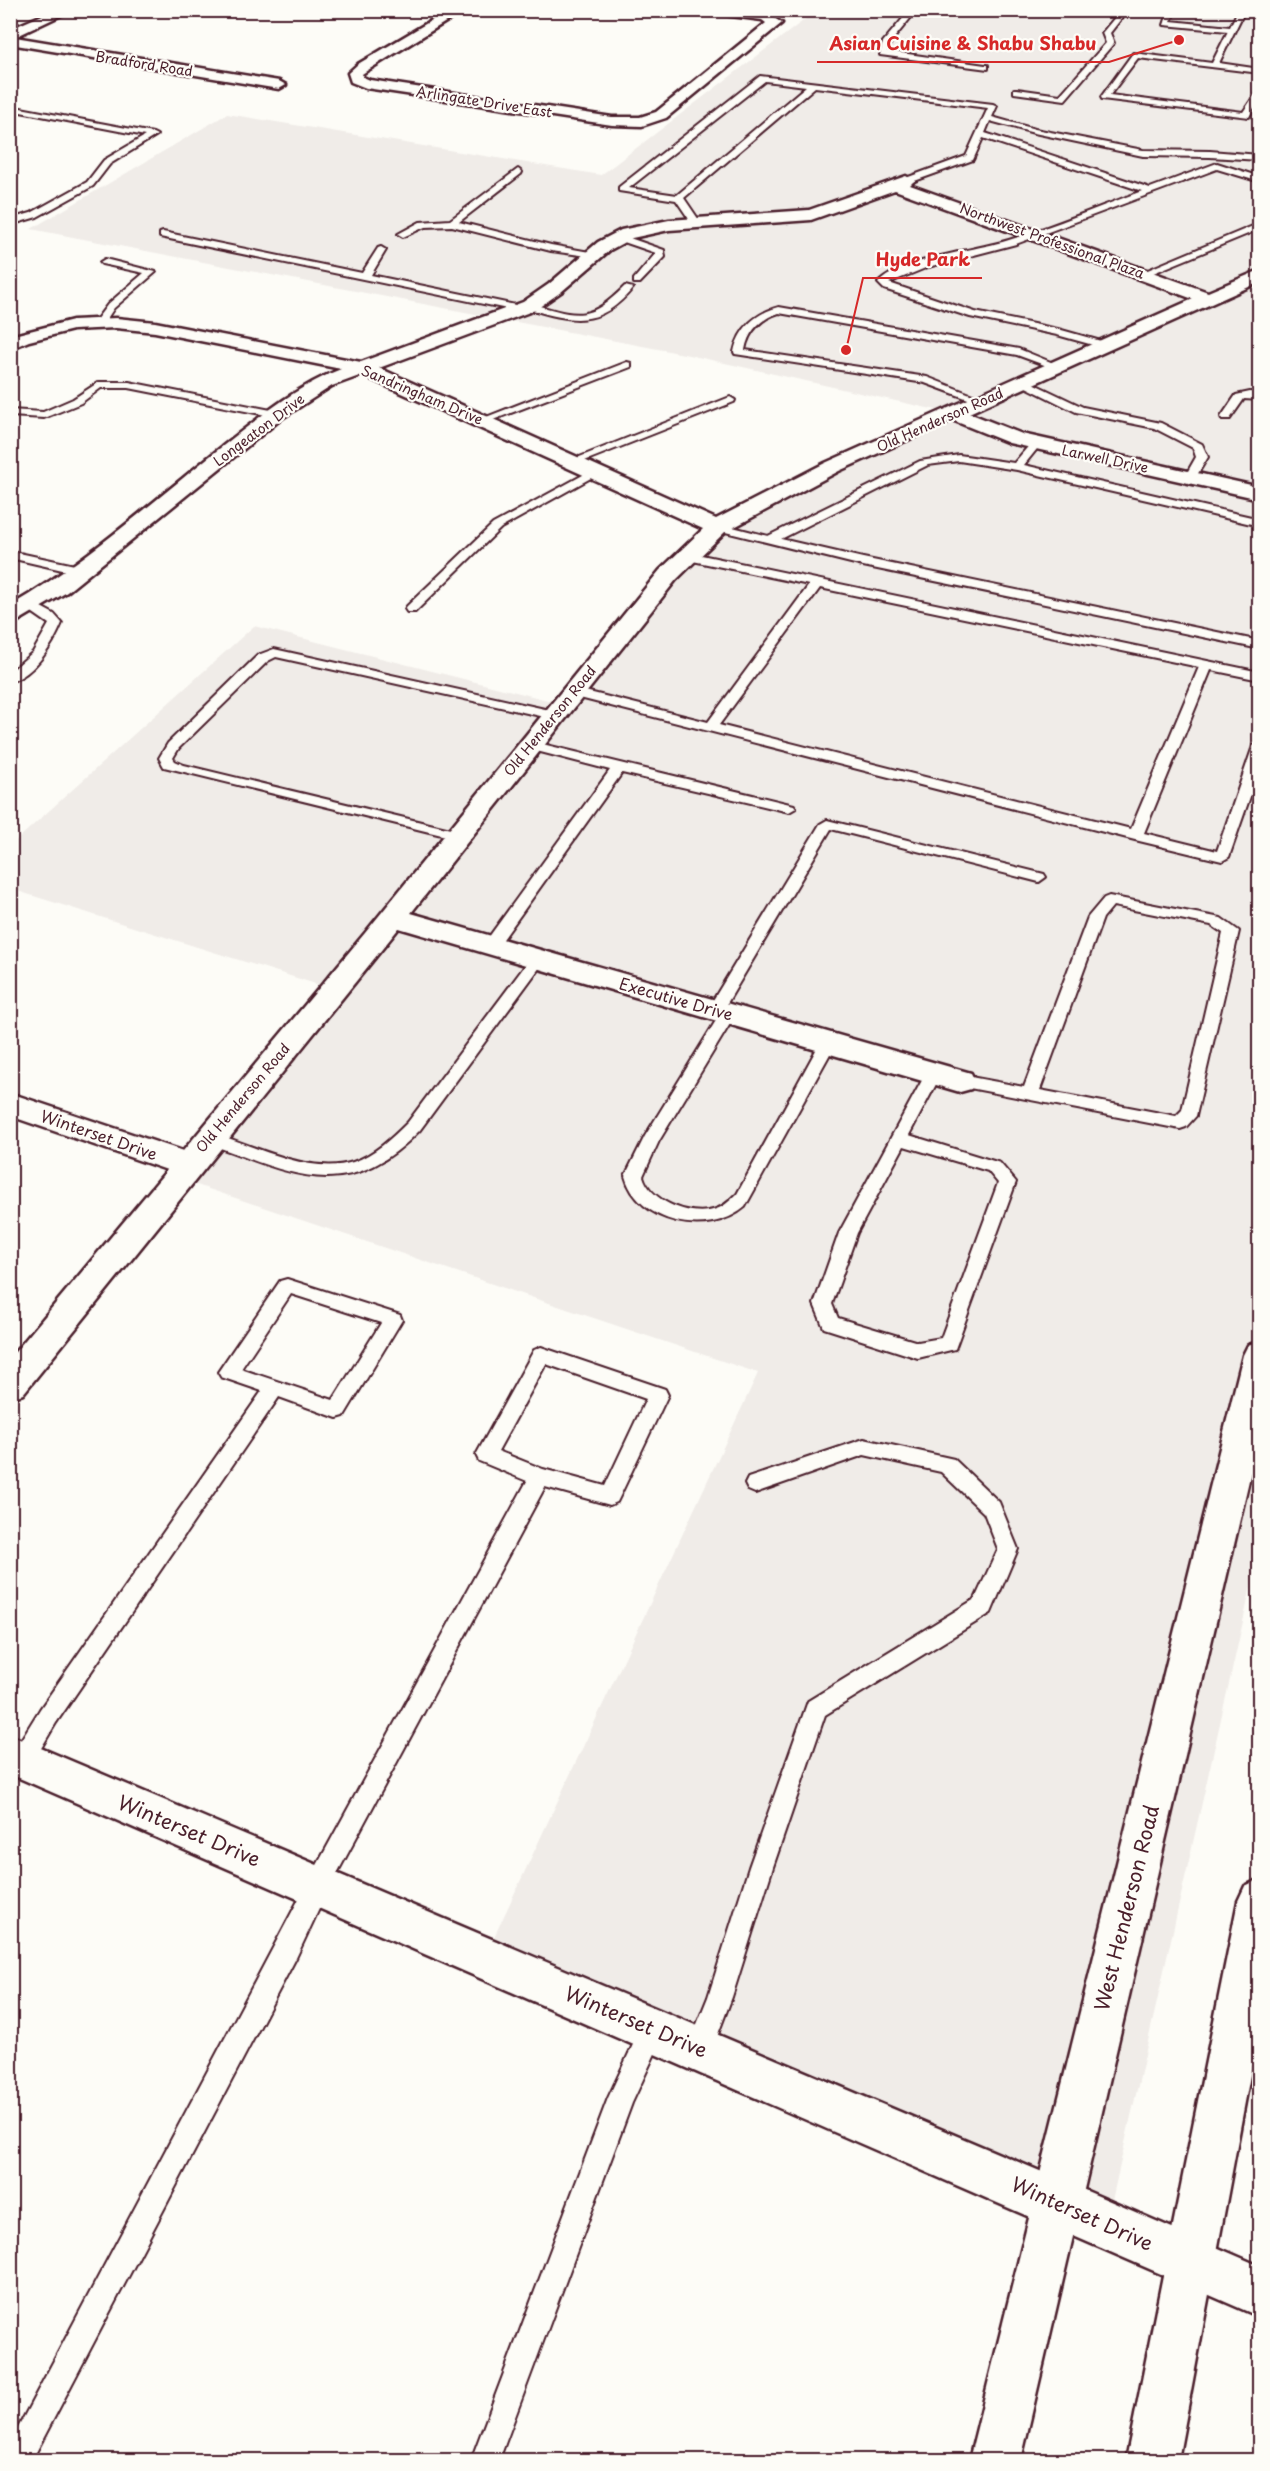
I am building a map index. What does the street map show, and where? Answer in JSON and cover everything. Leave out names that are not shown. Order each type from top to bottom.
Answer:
[{"type":"street","points":[[10,34],[66,10]]},
{"type":"street","name":"Arlingate Drive East","points":[[459,10],[363,67],[355,73],[356,79],[373,85],[612,121],[642,122],[654,119],[775,23],[766,17],[716,10]]},
{"type":"street","name":"Bradford Road","points":[[10,40],[279,85]]},
{"type":"street","points":[[525,307],[555,288],[592,255],[618,237],[669,225],[805,216],[901,183]]},
{"type":"street","name":"Northwest Professional Plaza","points":[[901,183],[1033,235],[1143,274],[1198,302]]},
{"type":"street","name":"Northwest Professional Plaza","points":[[878,192],[1013,242],[1198,302]]},
{"type":"street","name":"Old Henderson Road","points":[[10,1384],[668,575],[717,527],[832,468],[1260,275]]},
{"type":"street","name":"Longeaton Drive","points":[[20,611],[80,570],[276,414],[325,382],[525,307]]},
{"type":"street","name":"Sandringham Drive","points":[[10,344],[24,337],[73,326],[116,323],[155,327],[363,368],[717,527]]},
{"type":"street","name":"Larwell Drive","points":[[954,414],[1016,439],[1260,493]]},
{"type":"street","name":"Executive Drive","points":[[392,917],[947,1077]]},
{"type":"street","name":"Winterset Drive","points":[[10,1104],[187,1165]]},
{"type":"street","name":"West Henderson Road","points":[[994,2460],[1260,1355]]},
{"type":"street","name":"Winterset Drive","points":[[14,1758],[700,2049],[1260,2292]]},
{"type":"street","points":[[1152,2460],[1260,1901]]},
{"type":"lane","points":[[914,10],[886,42],[883,53],[985,67]]},
{"type":"lane","points":[[1017,92],[1062,98],[1110,43],[1106,33],[1125,10]]},
{"type":"lane","points":[[1173,10],[1167,23],[1233,29]]},
{"type":"lane","points":[[1214,66],[1242,10]]},
{"type":"lane","points":[[1260,71],[1136,55],[1105,98],[1246,115],[1260,89]]},
{"type":"lane","points":[[696,224],[679,198],[622,189],[763,78],[993,106],[970,158],[901,183]]},
{"type":"lane","points":[[679,198],[813,84]]},
{"type":"lane","points":[[10,108],[153,135],[107,162],[90,184],[34,215],[10,222]]},
{"type":"lane","points":[[988,118],[1034,131],[1143,153],[1210,154],[1260,158]]},
{"type":"lane","points":[[980,134],[1150,191]]},
{"type":"lane","points":[[1104,345],[1058,332],[973,315],[887,288],[883,283],[912,270],[1033,235],[1217,166],[1260,180]]},
{"type":"lane","points":[[452,223],[518,172]]},
{"type":"lane","points":[[403,234],[423,224],[452,223],[551,248],[592,255]]},
{"type":"lane","points":[[1143,274],[1260,226]]},
{"type":"lane","points":[[163,235],[576,317],[590,316],[605,309],[660,257],[661,252],[618,237]]},
{"type":"lane","points":[[365,276],[381,250]]},
{"type":"lane","points":[[98,324],[111,306],[151,272],[105,262]]},
{"type":"lane","points":[[983,401],[927,380],[739,352],[740,344],[754,323],[767,312],[779,310],[1019,352],[1058,367]]},
{"type":"lane","points":[[482,421],[627,365]]},
{"type":"lane","points":[[1024,382],[1080,410],[1157,424],[1198,446],[1202,457],[1190,478]]},
{"type":"lane","points":[[10,413],[44,415],[77,402],[99,386],[129,385],[276,414]]},
{"type":"lane","points":[[1226,417],[1240,398],[1250,395],[1260,397]]},
{"type":"lane","points":[[573,462],[730,400]]},
{"type":"lane","points":[[1017,467],[1036,444]]},
{"type":"lane","points":[[771,540],[924,463],[945,457],[973,458],[1017,467],[1260,523]]},
{"type":"lane","points":[[411,609],[497,526],[594,472]]},
{"type":"lane","points":[[717,527],[875,564],[1260,645]]},
{"type":"lane","points":[[10,554],[80,570]]},
{"type":"lane","points":[[687,556],[1260,676]]},
{"type":"lane","points":[[711,727],[817,583]]},
{"type":"lane","points":[[10,678],[43,651],[51,639],[56,623],[50,617],[20,611]]},
{"type":"lane","points":[[458,835],[179,768],[169,764],[166,758],[173,746],[254,666],[263,658],[274,653],[554,715]]},
{"type":"lane","points":[[1136,836],[1206,665]]},
{"type":"lane","points":[[573,692],[1222,857],[1260,746]]},
{"type":"lane","points":[[530,745],[789,808]]},
{"type":"lane","points":[[490,945],[619,768]]},
{"type":"lane","points":[[828,1042],[743,1199],[732,1209],[707,1218],[698,1218],[656,1207],[640,1192],[634,1176],[651,1140],[827,824],[1039,878]]},
{"type":"lane","points":[[899,1138],[994,1167],[1007,1182],[948,1344],[918,1350],[831,1323],[823,1304],[848,1233],[899,1138],[947,1077],[1030,1094],[1180,1123],[1190,1112],[1231,931],[1216,921],[1109,901],[1096,917],[1030,1094]]},
{"type":"lane","points":[[210,1138],[272,1159],[312,1168],[340,1171],[371,1161],[401,1140],[414,1126],[538,959]]},
{"type":"lane","points":[[287,1286],[393,1320],[337,1410],[275,1388],[228,1372],[287,1286]]},
{"type":"lane","points":[[542,1355],[658,1395],[610,1496],[540,1477],[486,1455],[542,1355]]},
{"type":"lane","points":[[14,1758],[48,1716],[275,1388]]},
{"type":"lane","points":[[700,2049],[720,1997],[761,1867],[816,1708],[983,1606],[1008,1549],[992,1508],[947,1465],[864,1447],[755,1484]]},
{"type":"lane","points":[[17,2460],[318,1886],[540,1477]]},
{"type":"lane","points":[[485,2460],[621,2098],[653,2030]]},
{"type":"shaded area","points":[[816,11],[1259,11],[1259,1551],[1103,2240],[480,1967],[758,1373],[182,1180],[335,990],[11,889],[10,846],[254,626],[567,705],[706,543],[760,509],[950,413],[684,354],[31,229],[227,114],[601,175]]},
{"type":"place","name":"Asian Cuisine & Shabu Shabu","points":[[1179,40]]},
{"type":"place","name":"Hyde Park","points":[[846,350]]}]
